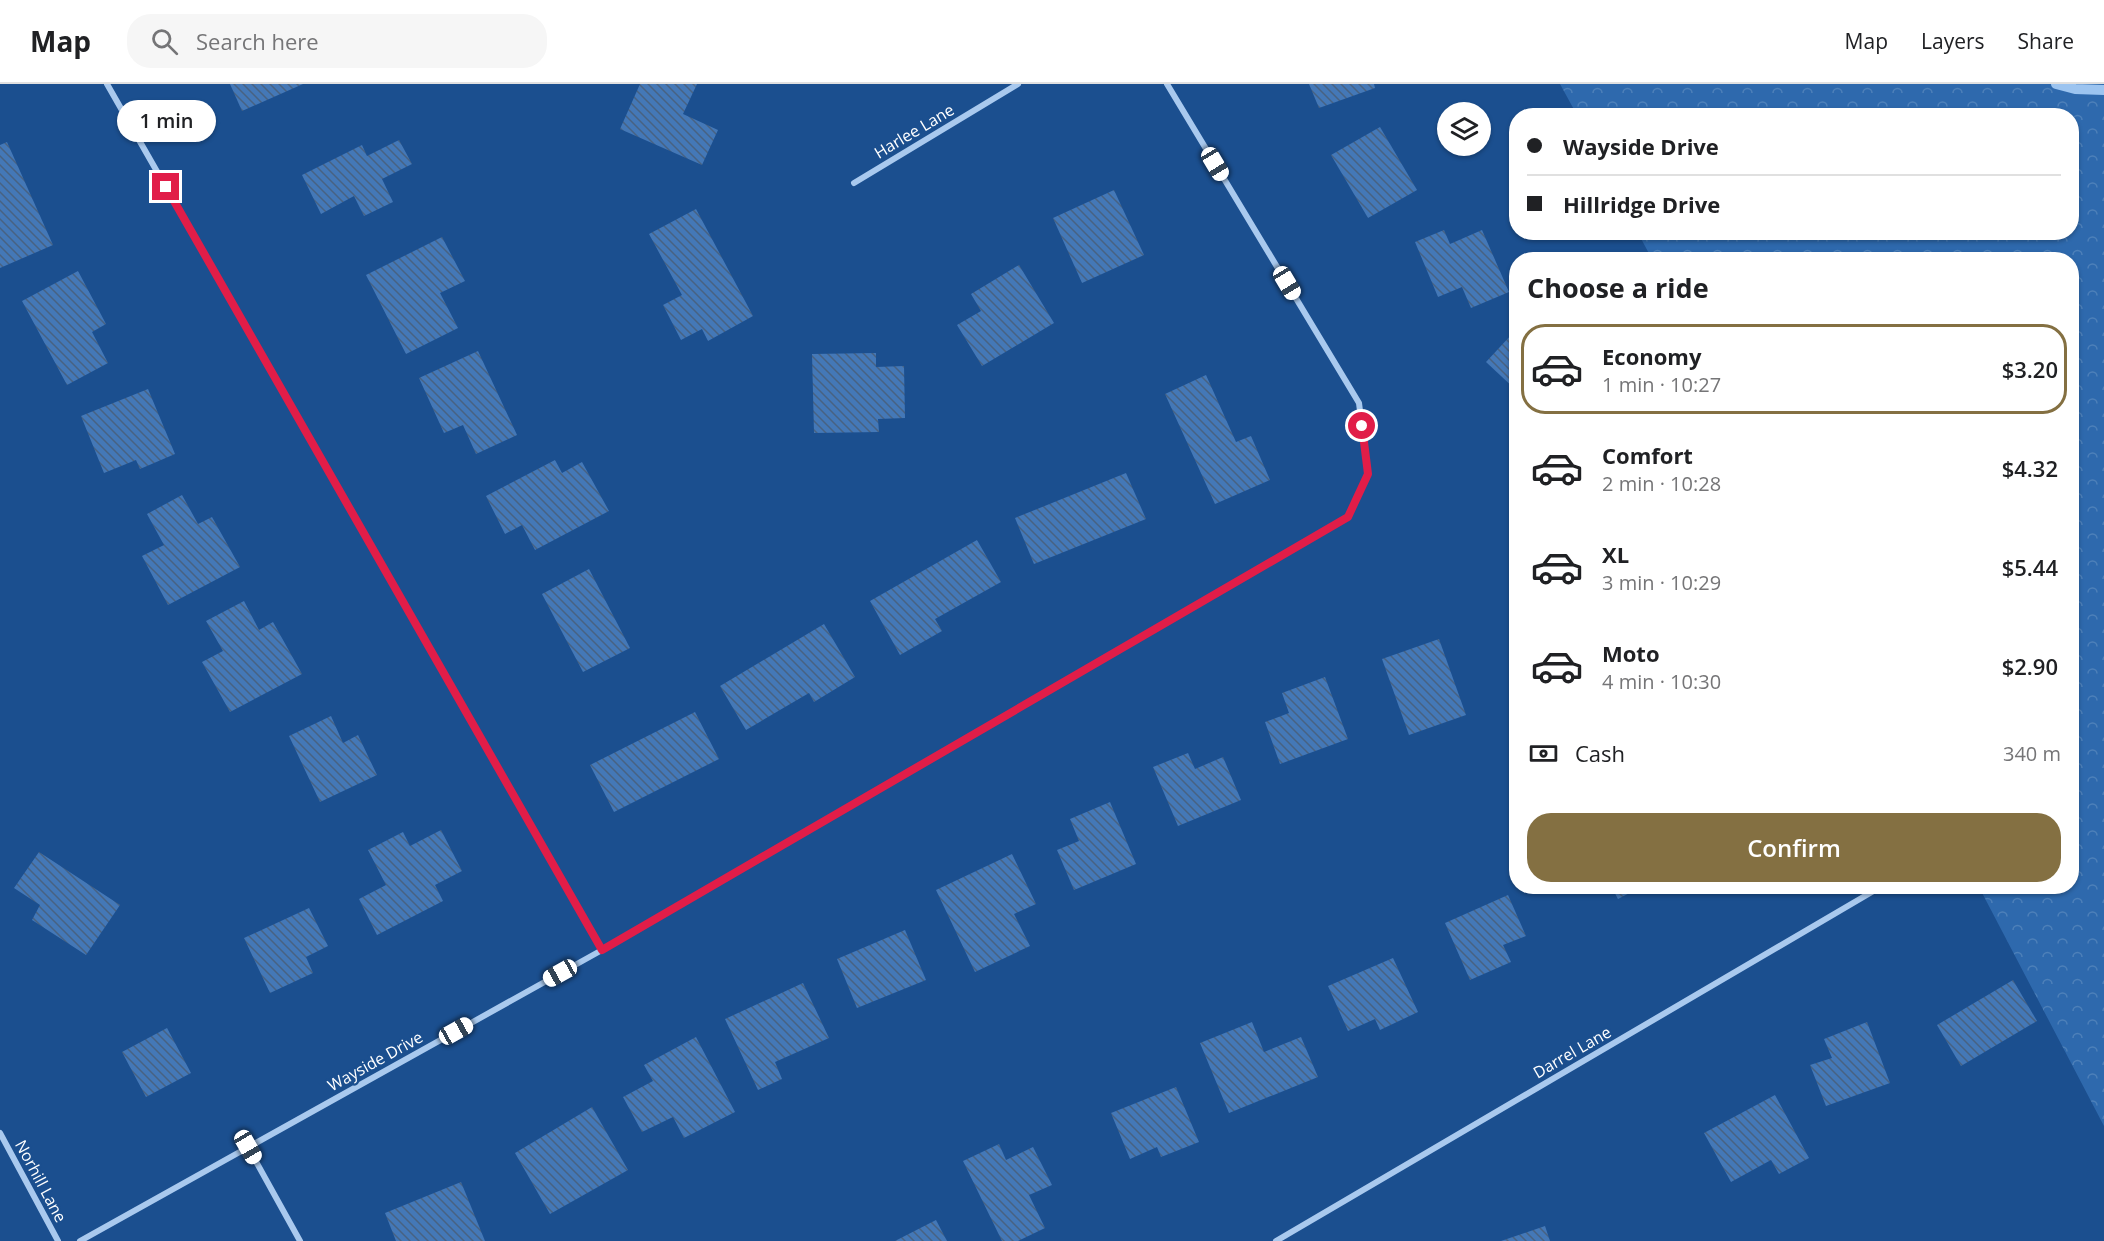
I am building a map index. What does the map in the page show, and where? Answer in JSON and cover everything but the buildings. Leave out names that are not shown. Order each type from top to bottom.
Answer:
[{"type":"street","points":[[107,84],[602,950]]},
{"type":"street","name":"Harlee Lane","points":[[854,183],[1018,84]]},
{"type":"street","name":"Wayside Drive","points":[[80,1241],[602,950],[1348,517],[1368,474],[1359,403],[1167,84]]},
{"type":"street","name":"Darrel Lane","points":[[1276,1241],[1868,894]]},
{"type":"street","name":"Norhill Lane","points":[[0,1133],[58,1241]]},
{"type":"street","points":[[248,1147],[300,1241]]},
{"type":"green space","points":[[1560,84],[2104,84],[2104,1126],[1983,894],[2079,894],[2079,252],[1648,252],[1642,240],[2079,240],[2079,108],[1573,108]]},
{"type":"waterway","points":[[2056,84],[2075,89],[2104,90]]},
{"type":"route","points":[[166,187],[602,950],[1348,517],[1368,474],[1362,426]]}]
